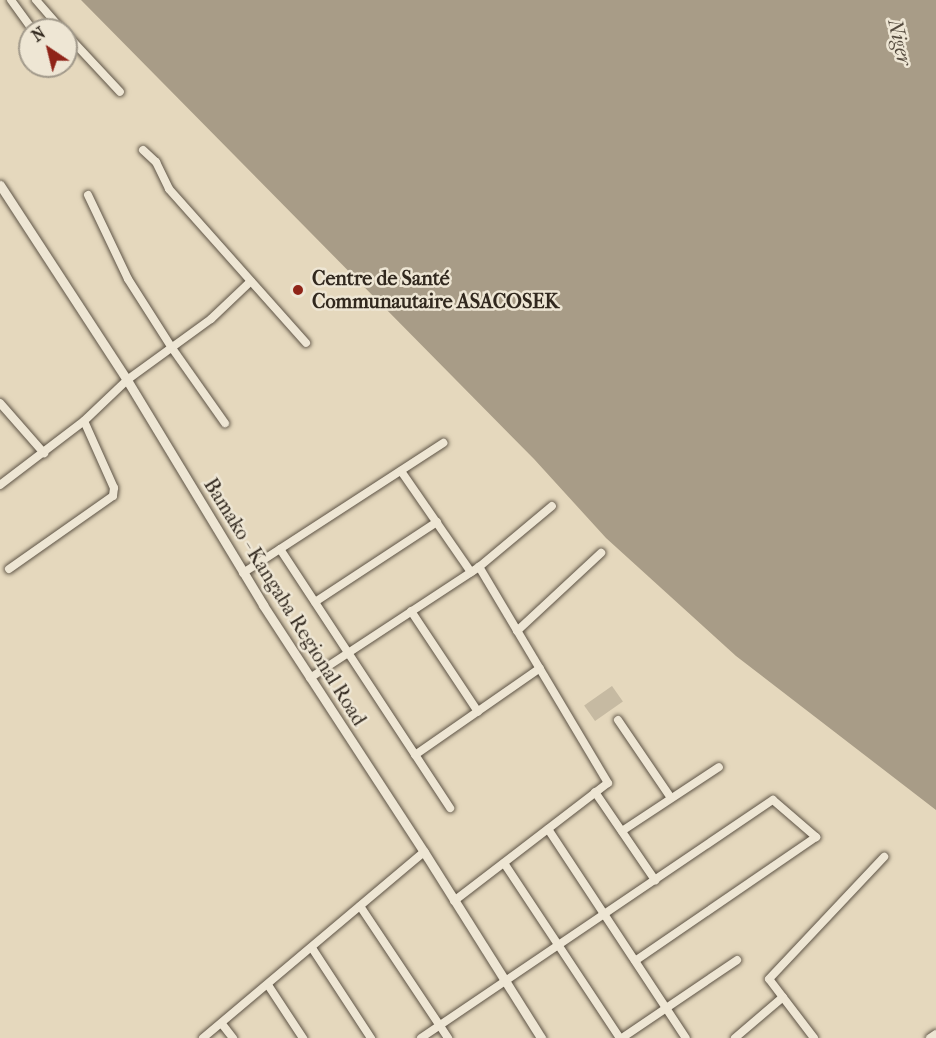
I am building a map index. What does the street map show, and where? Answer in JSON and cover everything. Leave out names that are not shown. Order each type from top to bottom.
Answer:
[{"type":"street","points":[[11,0],[23,18]]},
{"type":"street","points":[[36,0],[52,18]]},
{"type":"street","points":[[78,47],[120,92]]},
{"type":"street","points":[[143,150],[156,162],[169,189],[306,343]]},
{"type":"street","name":"Bamako - Kangaba Regional Road","points":[[0,184],[127,380],[243,573],[424,852],[541,1038]]},
{"type":"street","points":[[88,195],[128,279],[172,348],[225,423]]},
{"type":"street","points":[[0,485],[84,421],[127,380],[211,319],[251,281]]},
{"type":"street","points":[[0,403],[44,453]]},
{"type":"street","points":[[9,568],[112,496],[114,488],[84,421]]},
{"type":"street","points":[[243,573],[443,443]]},
{"type":"street","points":[[401,471],[471,572]]},
{"type":"street","points":[[310,678],[479,567],[552,506]]},
{"type":"street","points":[[315,602],[437,522]]},
{"type":"street","points":[[280,549],[450,808]]},
{"type":"street","points":[[517,631],[601,553]]},
{"type":"street","points":[[454,901],[608,783],[479,567]]},
{"type":"street","points":[[411,611],[478,712]]},
{"type":"street","points":[[415,755],[540,669]]},
{"type":"street","points":[[618,720],[671,798]]},
{"type":"street","points":[[622,831],[719,767]]},
{"type":"street","points":[[595,792],[655,880]]},
{"type":"street","points":[[421,1038],[773,800],[816,837],[635,961]]},
{"type":"street","points":[[548,829],[686,1038]]},
{"type":"street","points":[[203,1038],[424,852]]},
{"type":"street","points":[[814,1038],[769,979],[884,857]]},
{"type":"street","points":[[504,862],[621,1038],[737,960]]},
{"type":"street","points":[[360,906],[448,1038]]},
{"type":"street","points":[[312,948],[371,1038]]},
{"type":"street","points":[[267,985],[303,1038]]},
{"type":"street","points":[[735,1038],[783,997]]},
{"type":"street","points":[[222,1024],[233,1038]]},
{"type":"street","points":[[930,1038],[936,1034]]},
{"type":"shaded area","points":[[612,686],[623,702],[595,721],[584,706]]},
{"type":"water","name":"Niger","points":[[81,0],[936,0],[936,810],[736,656],[606,538],[534,459]]},
{"type":"place","name":"Centre de Santé Communautaire ASACOSEK","points":[[298,290]]}]
